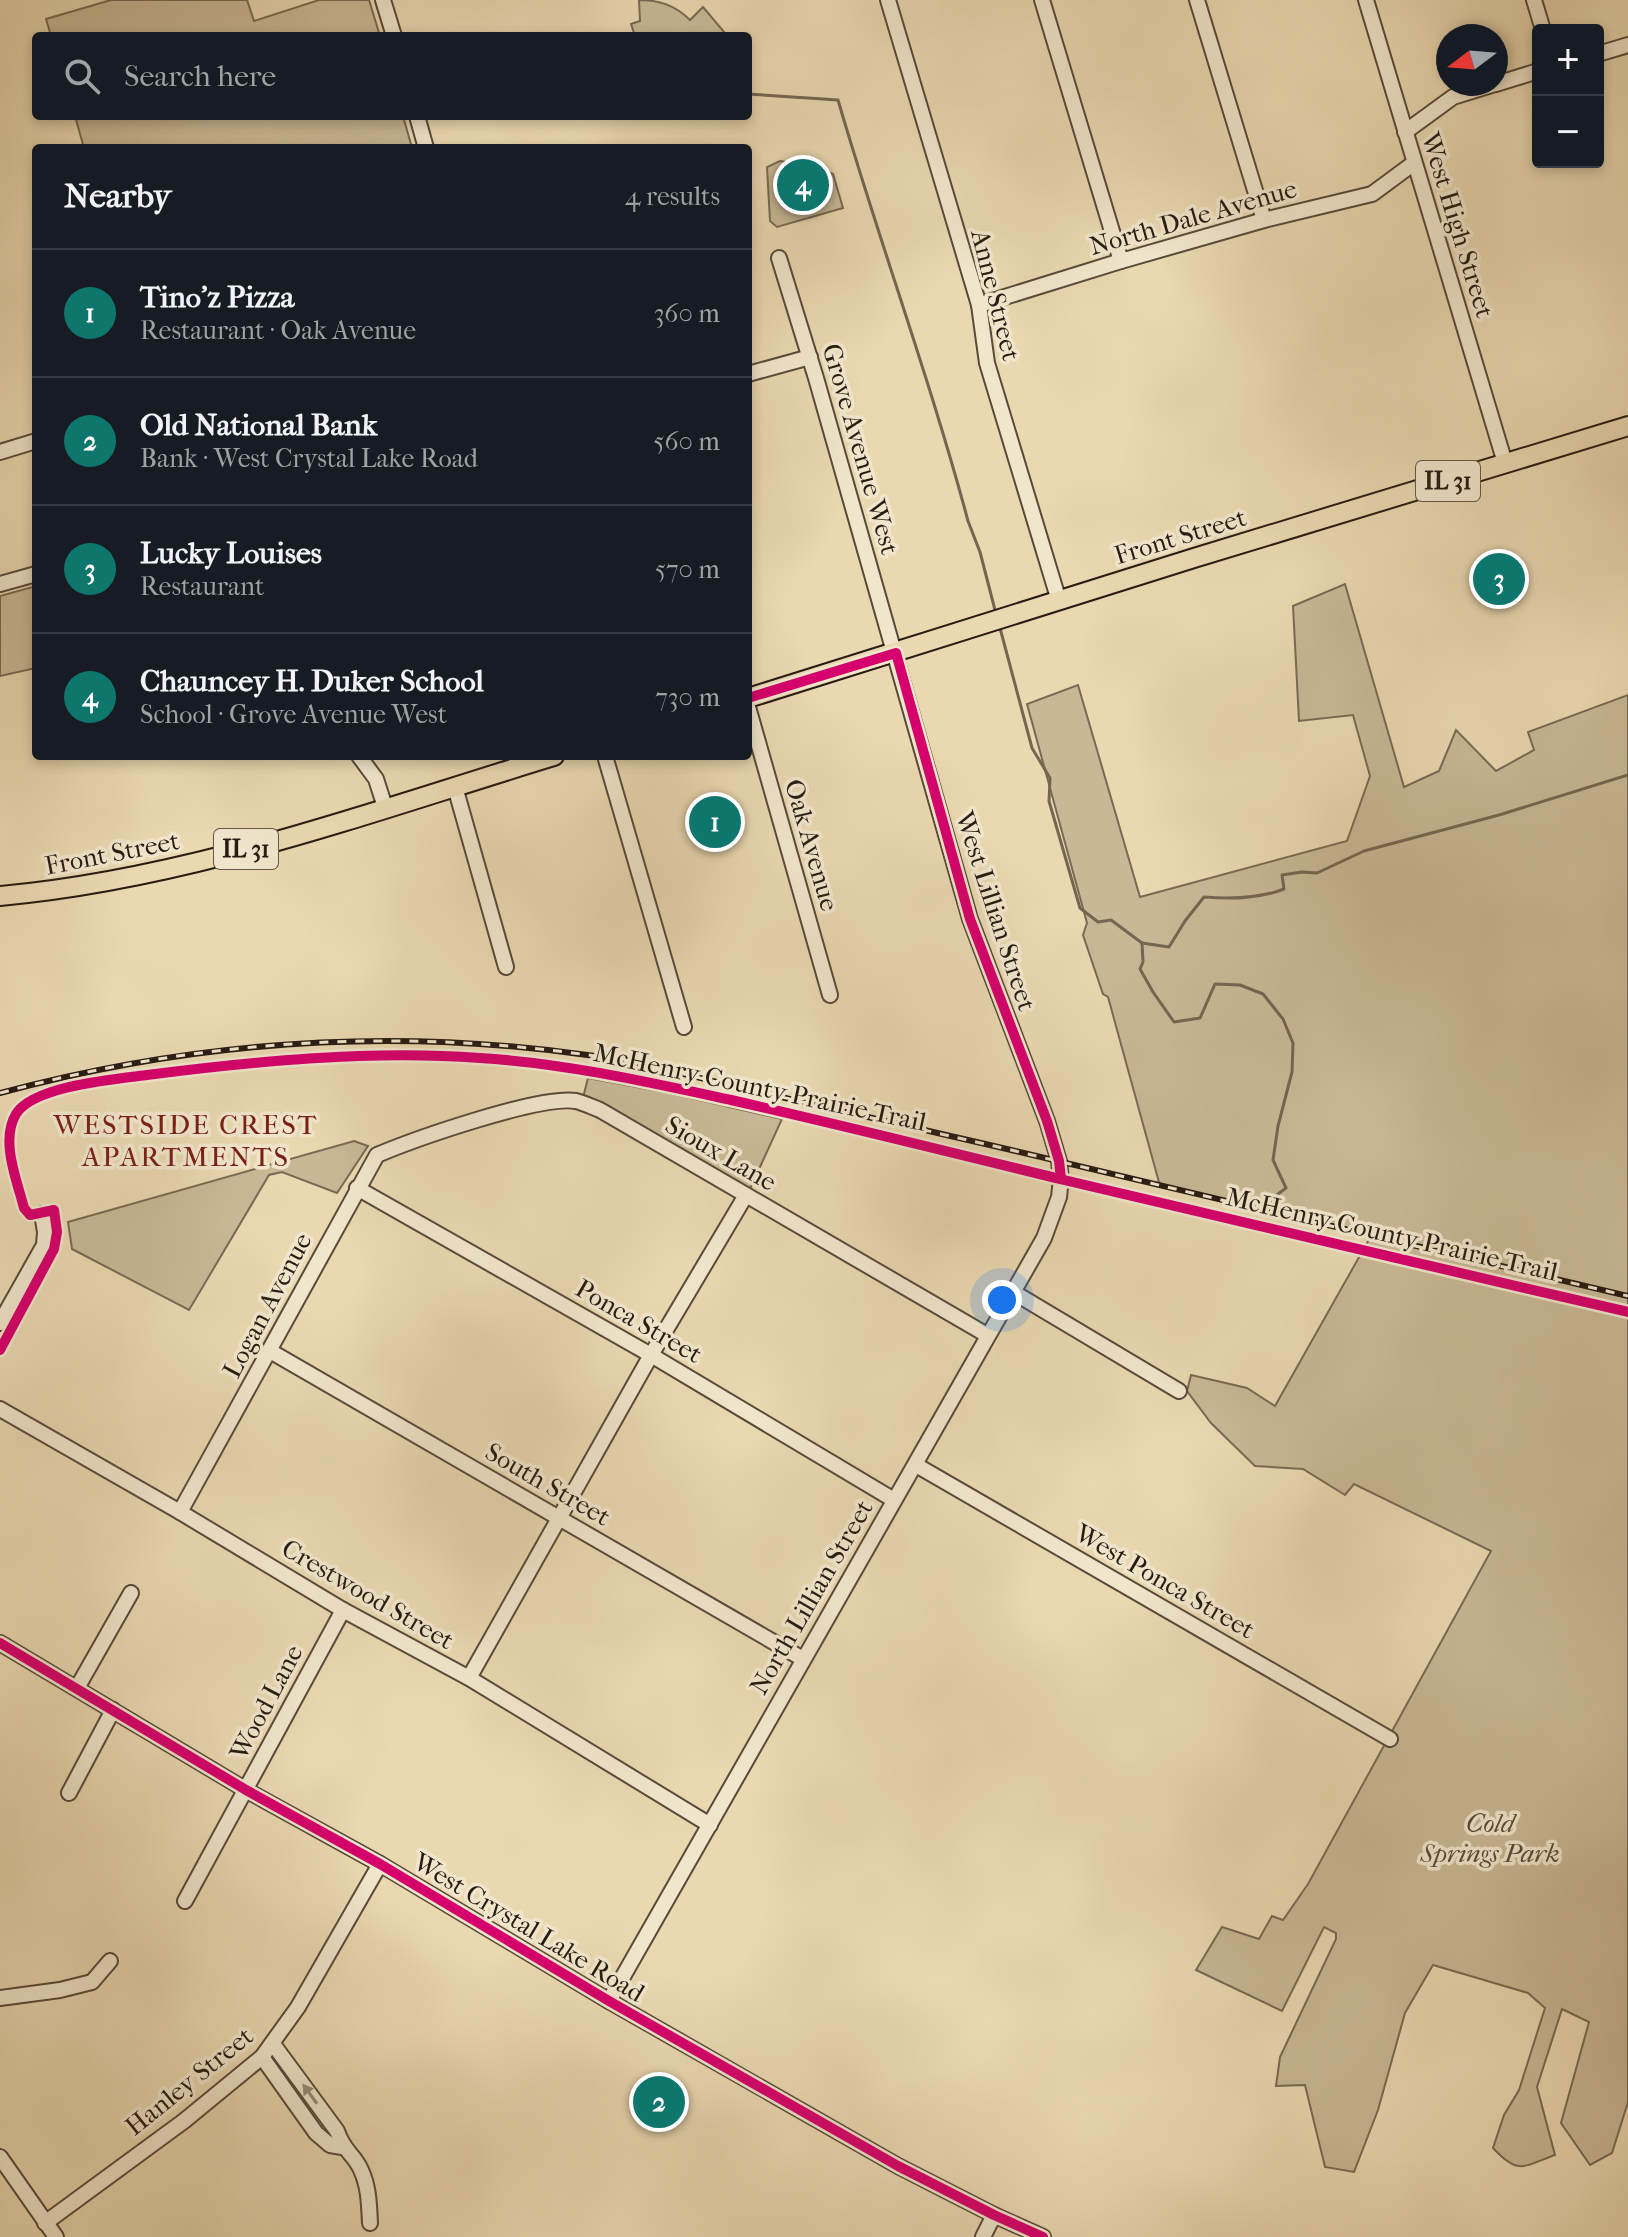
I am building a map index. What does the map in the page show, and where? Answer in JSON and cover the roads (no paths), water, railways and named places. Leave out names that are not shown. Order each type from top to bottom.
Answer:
[{"type":"main road","name":"Front Street","points":[[752,697],[1628,426]]},
{"type":"main road","name":"Front Street","points":[[0,896],[37,894],[199,862],[455,787],[517,761]]},
{"type":"street","points":[[383,0],[393,32]]},
{"type":"street","name":"Anne Street","points":[[888,0],[979,305],[987,363],[1059,601]]},
{"type":"street","points":[[1042,0],[1121,261]]},
{"type":"street","points":[[1197,0],[1264,220]]},
{"type":"street","name":"West High Street","points":[[1366,0],[1505,463]]},
{"type":"street","points":[[1534,0],[1541,24]]},
{"type":"street","points":[[1604,52],[1628,45]]},
{"type":"street","points":[[1508,80],[1532,73]]},
{"type":"street","points":[[1405,132],[1456,96]]},
{"type":"street","points":[[418,120],[425,144]]},
{"type":"street","name":"North Dale Avenue","points":[[979,305],[1264,220],[1372,194],[1414,163]]},
{"type":"street","name":"Grove Avenue West","points":[[779,258],[896,653]]},
{"type":"street","points":[[752,373],[810,357]]},
{"type":"street","points":[[0,452],[32,442]]},
{"type":"street","points":[[0,584],[32,575]]},
{"type":"street","name":"West Lillian Street","points":[[896,653],[970,919],[1047,1121],[1059,1161],[1061,1179],[1053,1216]]},
{"type":"street","name":"Oak Avenue","points":[[752,721],[830,995]]},
{"type":"street","points":[[362,760],[376,779],[385,807]]},
{"type":"street","points":[[606,760],[684,1027]]},
{"type":"street","points":[[455,787],[506,967]]},
{"type":"street","name":"Sioux Lane","points":[[412,1140],[537,1105],[575,1101],[600,1110],[987,1335]]},
{"type":"street","name":"Logan Avenue","points":[[180,1512],[377,1155],[412,1140]]},
{"type":"street","name":"Ponca Street","points":[[357,1188],[651,1355],[894,1500]]},
{"type":"street","points":[[469,1678],[651,1355],[746,1195]]},
{"type":"street","points":[[0,1323],[44,1245],[42,1214]]},
{"type":"street","name":"North Lillian Street","points":[[609,2001],[916,1465],[1053,1216]]},
{"type":"street","points":[[1013,1292],[1179,1391]]},
{"type":"street","name":"South Street","points":[[270,1351],[803,1659]]},
{"type":"street","name":"Crestwood Street","points":[[0,1409],[343,1610],[469,1678],[710,1825]]},
{"type":"street","name":"West Ponca Street","points":[[916,1465],[1390,1739]]},
{"type":"street","points":[[77,1688],[131,1593]]},
{"type":"street","name":"Wood Lane","points":[[185,1901],[343,1610]]},
{"type":"street","name":"West Crystal Lake Road","points":[[0,1643],[246,1790],[380,1864],[609,2001],[898,2166],[1043,2237]]},
{"type":"street","points":[[69,1793],[113,1710]]},
{"type":"street","name":"Hanley Street","points":[[45,2223],[184,2121],[262,2057],[298,2007],[380,1864]]},
{"type":"street","points":[[0,1998],[92,1982],[110,1961]]},
{"type":"street","points":[[273,2044],[337,2131],[342,2147],[360,2167],[368,2189],[370,2223]]},
{"type":"street","points":[[262,2057],[316,2133],[330,2145],[342,2147]]},
{"type":"street","points":[[0,2157],[56,2237]]},
{"type":"street","points":[[0,2183],[13,2174]]},
{"type":"street","points":[[983,2237],[1001,2218]]},
{"type":"street","points":[[1000,2237],[1001,2218]]},
{"type":"waterway","points":[[752,94],[838,100],[980,552],[995,610]]},
{"type":"waterway","points":[[1000,628],[1032,748],[1050,778],[1049,801],[1080,908],[1098,922],[1111,920],[1142,943],[1143,962],[1140,969],[1174,1022],[1200,1018],[1215,984],[1240,985],[1263,994],[1283,1019],[1293,1043],[1292,1072],[1273,1160],[1286,1188],[1274,1197],[1272,1205]]},
{"type":"waterway","points":[[1142,943],[1169,947],[1204,897],[1265,895],[1284,889],[1282,875],[1317,873],[1364,851],[1499,815],[1628,775]]},
{"type":"railway","points":[[0,1093],[148,1061],[222,1050],[296,1044],[445,1042],[595,1056],[669,1070],[1628,1296]]},
{"type":"place","name":"Chauncey H. Duker School","points":[[803,185]]},
{"type":"place","name":"Lucky Louises","points":[[1499,579]]},
{"type":"place","name":"Tino'z Pizza","points":[[715,822]]},
{"type":"place","name":"Old National Bank","points":[[659,2102]]},
{"type":"district","name":"WESTSIDE CREST APARTMENTS","points":[[186,1140]]},
{"type":"park label","name":"Cold Springs Park","points":[[1490,1838]]}]
